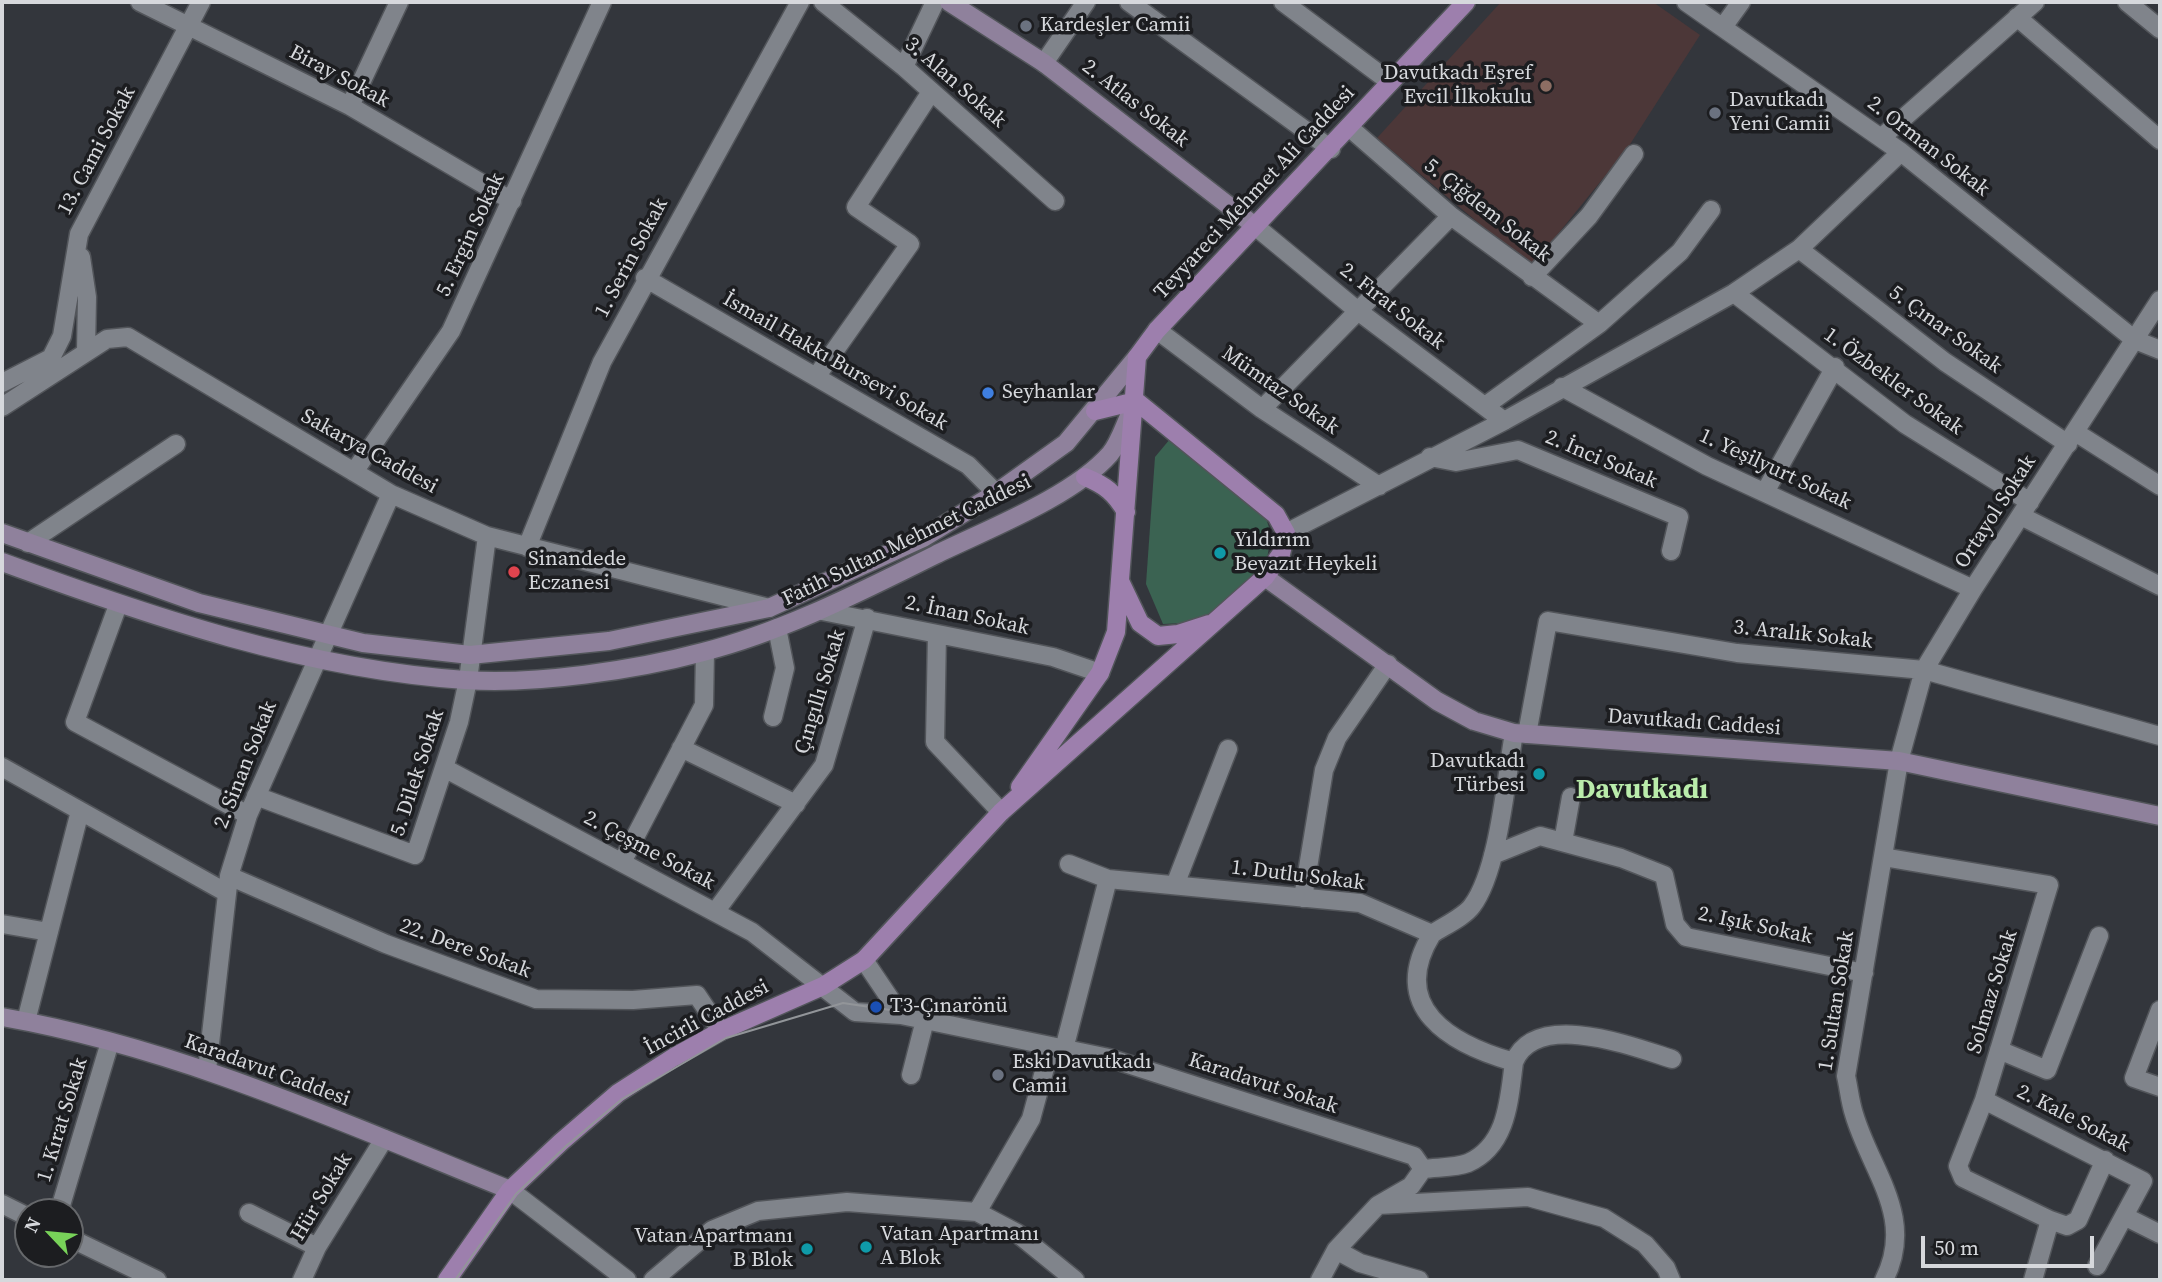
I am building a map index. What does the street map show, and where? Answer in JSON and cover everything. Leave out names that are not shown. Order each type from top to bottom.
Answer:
[{"type":"main road","name":"2. Atlas Sokak","points":[[949,2],[1044,62],[1255,226]]},
{"type":"main road","name":"Teyyareci Mehmet Ali Caddesi","points":[[1137,357],[1157,330],[1331,149],[1466,2]]},
{"type":"main road","points":[[1001,812],[1100,673],[1116,632],[1136,401],[1137,357]]},
{"type":"main road","name":"Fatih Sultan Mehmet Caddesi","points":[[2,533],[199,603],[326,635],[470,654],[609,641],[769,608],[923,537],[996,493],[1066,443],[1137,357]]},
{"type":"main road","points":[[1095,411],[1136,401]]},
{"type":"main road","points":[[1001,812],[1265,577],[1281,554],[1286,533],[1276,515],[1136,401]]},
{"type":"main road","name":"Fatih Sultan Mehmet Caddesi","points":[[2,562],[118,605],[314,660],[468,680],[572,676],[705,652],[822,611],[1085,478],[1112,451],[1136,401]]},
{"type":"main road","points":[[1085,478],[1110,489],[1126,512]]},
{"type":"main road","name":"Davutkadı Caddesi","points":[[1265,577],[1437,701],[1474,721],[1520,733],[1899,761],[2160,816]]},
{"type":"main road","points":[[1120,580],[1140,623],[1158,636],[1178,634],[1217,621]]},
{"type":"main road","name":"İncirli Caddesi","points":[[447,1280],[510,1190],[618,1093],[721,1031],[823,986],[864,960],[1001,812]]},
{"type":"main road","name":"Karadavut Caddesi","points":[[2,1017],[110,1042],[207,1070],[510,1190]]},
{"type":"street","name":"Biray Sokak","points":[[140,2],[350,107],[512,201]]},
{"type":"street","name":"13. Cami Sokak","points":[[2,383],[51,358],[62,335],[79,234],[201,2]]},
{"type":"street","points":[[350,107],[399,2]]},
{"type":"street","name":"5. Ergin Sokak","points":[[354,472],[451,331],[602,2]]},
{"type":"street","name":"1. Serin Sokak","points":[[527,547],[602,362],[645,278],[800,2]]},
{"type":"street","name":"3. Alan Sokak","points":[[823,2],[904,68],[1055,201]]},
{"type":"street","points":[[904,68],[935,2]]},
{"type":"street","points":[[1044,62],[1086,2]]},
{"type":"street","points":[[1129,2],[1331,149]]},
{"type":"street","points":[[1283,2],[1390,82]]},
{"type":"street","name":"2. Orman Sokak","points":[[1686,2],[1900,152],[2135,340],[2160,350]]},
{"type":"street","points":[[1723,27],[1741,2]]},
{"type":"street","points":[[1881,138],[2035,2]]},
{"type":"street","points":[[2127,2],[2160,29]]},
{"type":"street","points":[[2017,17],[2160,140]]},
{"type":"street","points":[[816,377],[910,244],[856,207],[931,92]]},
{"type":"street","name":"5. Çiğdem Sokak","points":[[1350,128],[1451,216],[1600,324]]},
{"type":"street","points":[[1286,533],[1504,421],[1734,293],[1799,249],[1900,152]]},
{"type":"street","points":[[1532,277],[1589,216],[1634,154]]},
{"type":"street","points":[[1485,406],[1600,324],[1680,252],[1711,210]]},
{"type":"street","points":[[1262,408],[1451,216]]},
{"type":"street","name":"2. Fırat Sokak","points":[[1255,226],[1359,311],[1504,421]]},
{"type":"street","points":[[2,407],[86,351],[87,297],[79,234]]},
{"type":"street","name":"5. Çınar Sokak","points":[[1799,249],[1945,362],[2071,438],[2160,486]]},
{"type":"street","name":"İsmail Hakkı Bursevi Sokak","points":[[645,278],[968,465],[996,493]]},
{"type":"street","name":"1. Özbekler Sokak","points":[[1734,293],[1905,424],[2025,509],[2160,586]]},
{"type":"street","name":"Ortayol Sokak","points":[[1899,761],[1924,670],[1973,589],[2160,300]]},
{"type":"street","name":"Mümtaz Sokak","points":[[1157,330],[1262,408],[1379,486]]},
{"type":"street","name":"Sakarya Caddesi","points":[[86,351],[107,339],[128,337],[391,494],[487,536],[769,608]]},
{"type":"street","points":[[1765,492],[1835,368]]},
{"type":"street","name":"1. Yeşilyurt Sokak","points":[[1562,387],[1707,466],[1973,589]]},
{"type":"street","points":[[28,543],[176,444]]},
{"type":"street","name":"2. İnci Sokak","points":[[1430,457],[1455,463],[1518,450],[1679,517],[1671,551]]},
{"type":"street","name":"2. Sinan Sokak","points":[[207,1070],[228,884],[248,815],[314,660],[391,494]]},
{"type":"street","name":"5. Dilek Sokak","points":[[256,796],[415,855],[446,769],[468,680],[487,536]]},
{"type":"street","points":[[118,605],[75,722],[248,815]]},
{"type":"street","name":"2. İnan Sokak","points":[[822,611],[1053,656],[1100,673]]},
{"type":"street","name":"Çıngıllı Sokak","points":[[715,912],[824,765],[867,618]]},
{"type":"street","name":"3. Aralık Sokak","points":[[1520,733],[1548,621],[1737,653],[1924,670],[2160,736]]},
{"type":"street","points":[[773,718],[785,668],[777,628]]},
{"type":"street","points":[[937,634],[935,742],[1001,812]]},
{"type":"street","points":[[622,862],[704,705],[705,652]]},
{"type":"street","points":[[1303,898],[1324,771],[1344,728],[1388,664]]},
{"type":"street","points":[[1514,1062],[1482,1052],[1441,1028],[1422,1005],[1416,988],[1419,956],[1432,934],[1472,907],[1493,855],[1520,733]]},
{"type":"street","points":[[681,748],[796,803]]},
{"type":"street","points":[[1175,885],[1228,749]]},
{"type":"street","name":"1. Sultan Sokak","points":[[1884,1280],[1892,1264],[1895,1234],[1888,1191],[1854,1115],[1846,1076],[1899,761]]},
{"type":"street","name":"22. Dere Sokak","points":[[2,767],[80,811],[228,884],[386,944],[536,999],[697,995],[721,1031]]},
{"type":"street","name":"2. Çeşme Sokak","points":[[446,769],[752,932],[823,986]]},
{"type":"street","points":[[1493,855],[1540,836],[1563,842],[1571,797]]},
{"type":"street","points":[[26,1021],[80,811]]},
{"type":"street","name":"2. Işık Sokak","points":[[1563,842],[1620,858],[1664,875],[1675,924],[1686,937],[1864,973]]},
{"type":"street","name":"Solmaz Sokak","points":[[1883,858],[2049,885],[1984,1100],[1958,1166],[1963,1178],[2050,1220]]},
{"type":"street","name":"1. Dutlu Sokak","points":[[1069,864],[1108,879],[1360,903],[1432,934]]},
{"type":"street","points":[[977,1212],[1031,1119],[1058,1047],[1108,879]]},
{"type":"street","points":[[2,924],[49,932]]},
{"type":"street","points":[[1999,1050],[2047,1070],[2099,936]]},
{"type":"street","points":[[864,960],[901,1015]]},
{"type":"street","name":"Karadavut Sokak","points":[[823,986],[855,1012],[901,1015],[1109,1058],[1414,1156],[1423,1169]]},
{"type":"street","points":[[2160,1010],[2134,1078],[2160,1087]]},
{"type":"street","points":[[911,1075],[925,1020]]},
{"type":"street","points":[[1320,1280],[1336,1250],[1378,1205],[1411,1186],[1423,1169],[1467,1163],[1496,1141],[1507,1111],[1518,1050],[1542,1037],[1568,1034],[1608,1040],[1672,1059]]},
{"type":"street","name":"1. Kırat Sokak","points":[[63,1198],[110,1042]]},
{"type":"street","name":"2. Kale Sokak","points":[[1984,1100],[2143,1181],[2097,1266]]},
{"type":"street","name":"Hür Sokak","points":[[302,1280],[317,1247],[384,1139]]},
{"type":"street","points":[[2033,1280],[2050,1220],[2067,1226],[2078,1220],[2105,1160]]},
{"type":"street","points":[[510,1190],[627,1280]]},
{"type":"street","points":[[1378,1205],[1528,1197],[1604,1218],[1645,1244],[1666,1268],[1671,1280]]},
{"type":"street","points":[[653,1280],[712,1230],[758,1211],[846,1202],[977,1212],[1017,1234],[1075,1280]]},
{"type":"street","points":[[248,1213],[317,1247]]},
{"type":"street","points":[[2124,1216],[2160,1234]]},
{"type":"street","points":[[84,1245],[157,1280]]},
{"type":"street","points":[[1336,1250],[1360,1263],[1419,1280]]},
{"type":"shaded area","name":"Davutkadı Eşref Evcil İlkokulu","points":[[1501,2],[1653,2],[1700,35],[1627,149],[1531,267],[1377,138]]},
{"type":"green space","points":[[1170,439],[1266,518],[1271,534],[1265,572],[1206,622],[1163,624],[1146,584],[1155,457]]},
{"type":"tram line","points":[[455,1280],[516,1194],[566,1146],[622,1099],[726,1038],[843,1003],[890,1010]]},
{"type":"place","name":"Kardeşler Camii","points":[[1026,26]]},
{"type":"place","name":"Davutkadı Eşref Evcil İlkokulu","points":[[1546,86]]},
{"type":"place","name":"Davutkadı Yeni Camii","points":[[1715,113]]},
{"type":"place","name":"Seyhanlar","points":[[988,393]]},
{"type":"place","name":"Yıldırım Beyazıt Heykeli","points":[[1220,553]]},
{"type":"place","name":"Sinandede Eczanesi","points":[[514,572]]},
{"type":"place","name":"Davutkadı Türbesi","points":[[1539,774]]},
{"type":"place","name":"T3-Çınarönü","points":[[876,1007]]},
{"type":"place","name":"Eski Davutkadı Camii","points":[[998,1075]]},
{"type":"place","name":"Vatan Apartmanı A Blok","points":[[866,1247]]},
{"type":"place","name":"Vatan Apartmanı B Blok","points":[[807,1249]]},
{"type":"district","name":"Davutkadı","points":[[1642,791]]}]
